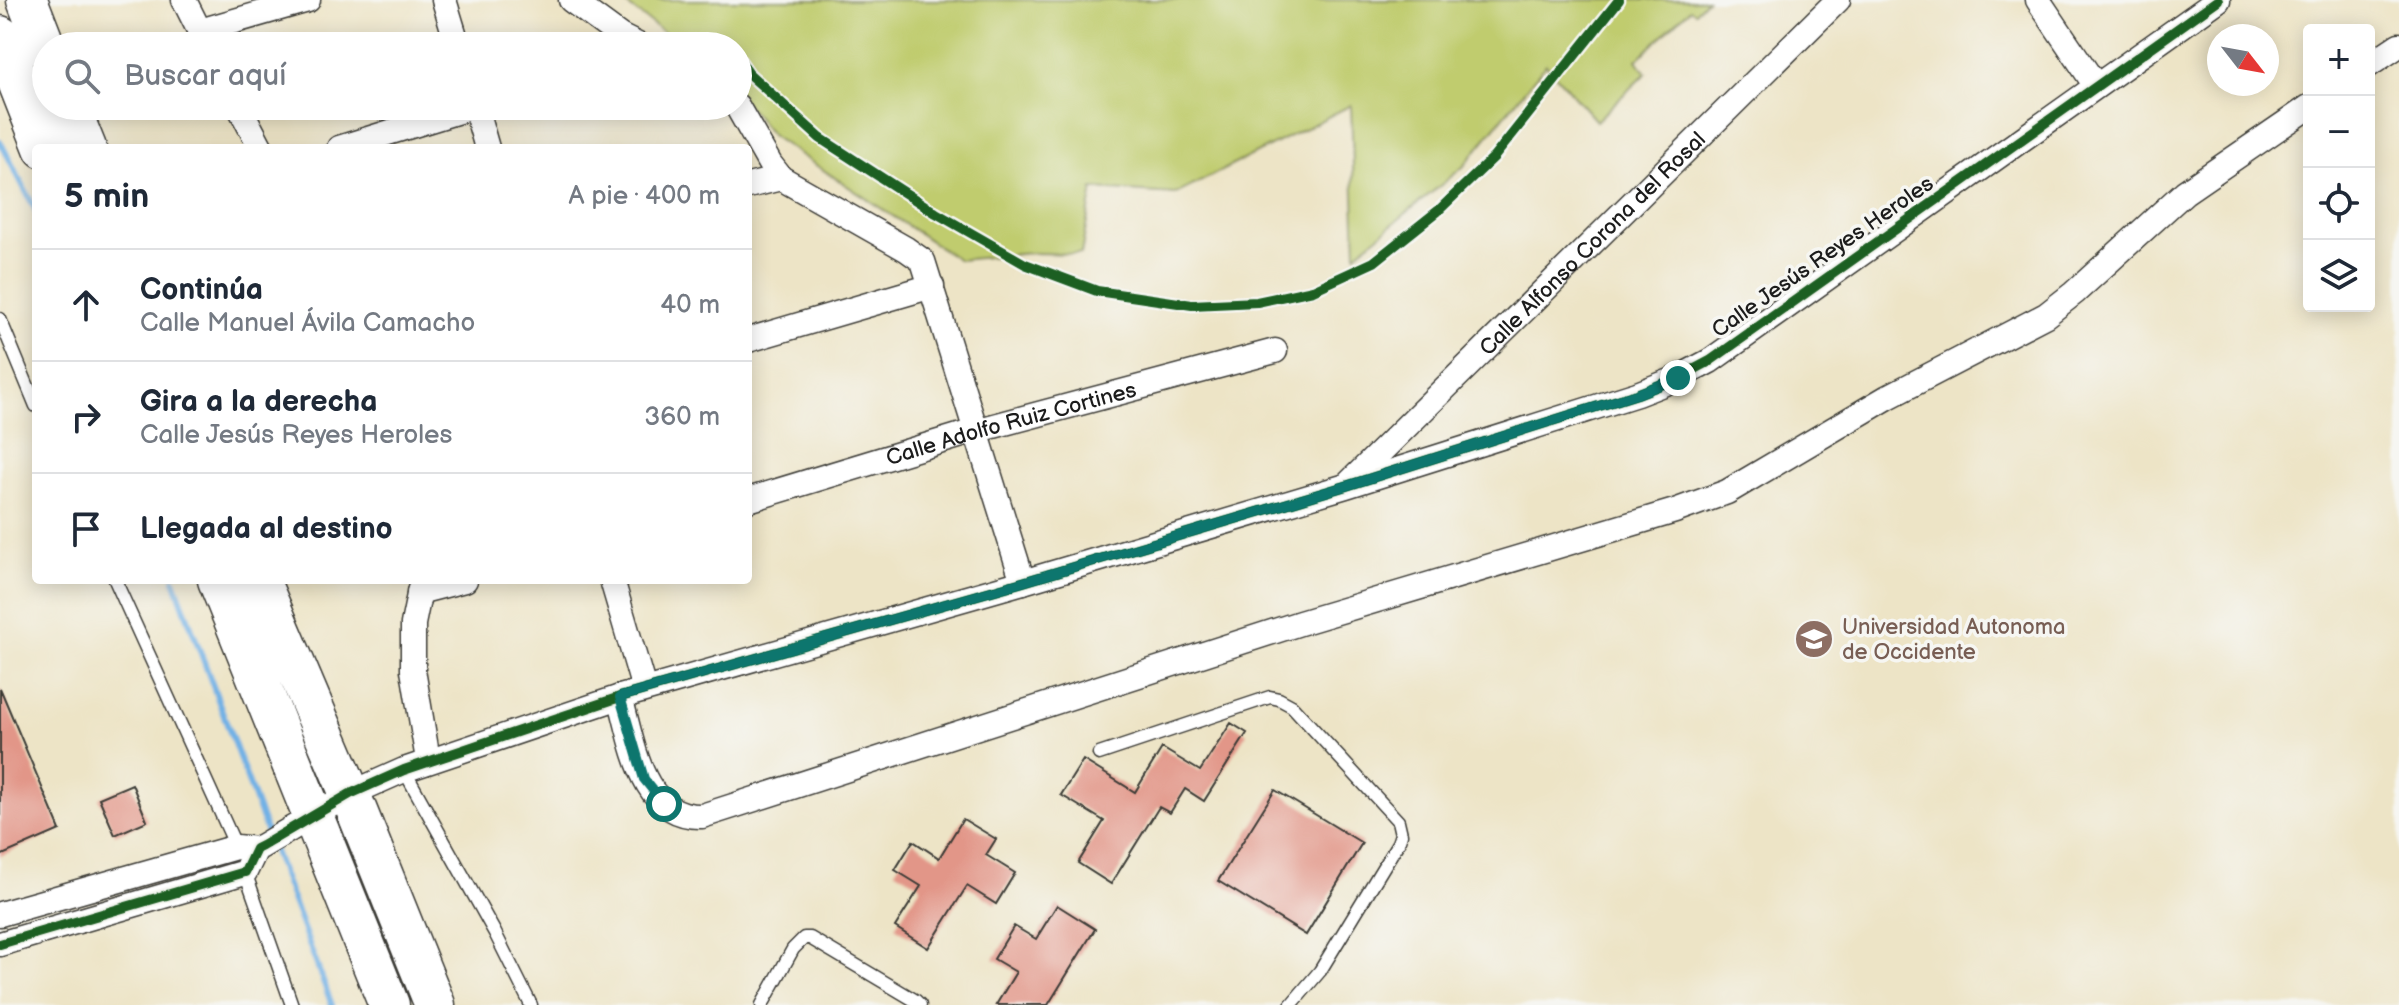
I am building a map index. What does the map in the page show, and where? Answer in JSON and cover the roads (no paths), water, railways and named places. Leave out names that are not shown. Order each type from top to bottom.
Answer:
[{"type":"main road","points":[[27,0],[39,32]]},
{"type":"main road","points":[[0,36],[32,117]]},
{"type":"main road","points":[[33,120],[42,144]]},
{"type":"main road","points":[[75,120],[84,144]]},
{"type":"main road","points":[[219,584],[303,822],[389,1005]]},
{"type":"main road","points":[[261,584],[435,1005]]},
{"type":"street","points":[[184,0],[200,32]]},
{"type":"street","points":[[223,32],[308,0]]},
{"type":"street","points":[[444,0],[454,32]]},
{"type":"street","points":[[571,0],[614,32]]},
{"type":"street","name":"Calle Alfonso Corona del Rosal","points":[[1346,486],[1838,0]]},
{"type":"street","points":[[2038,0],[2096,86]]},
{"type":"street","name":"Calle Jesús Reyes Heroles","points":[[0,914],[251,847],[303,822],[350,794],[428,760],[644,689],[1023,582],[1346,486],[1637,394],[1678,378],[1710,361],[2218,0]]},
{"type":"street","points":[[2375,61],[2399,45]]},
{"type":"street","points":[[620,697],[644,779],[656,796],[674,811],[687,816],[702,816],[1300,623],[1675,511],[1727,492],[1888,397],[2046,315],[2185,192],[2303,111]]},
{"type":"street","points":[[246,120],[259,144]]},
{"type":"street","points":[[352,144],[430,120]]},
{"type":"street","points":[[479,120],[486,144]]},
{"type":"street","points":[[745,120],[781,178],[923,261],[1023,582]]},
{"type":"street","points":[[752,185],[781,178]]},
{"type":"street","points":[[752,339],[932,286]]},
{"type":"street","name":"Calle Adolfo Ruiz Cortines","points":[[752,499],[975,431],[1275,351]]},
{"type":"street","points":[[613,584],[644,689]]},
{"type":"street","points":[[421,586],[413,624],[413,670],[428,760]]},
{"type":"street","points":[[0,944],[245,872],[251,847]]},
{"type":"lane","points":[[0,319],[32,396]]},
{"type":"lane","points":[[117,584],[251,847]]},
{"type":"lane","points":[[1099,754],[1270,697],[1279,699],[1292,706],[1398,821],[1401,834],[1398,843],[1320,971],[1291,1005]]},
{"type":"lane","points":[[404,770],[495,933],[531,1005]]},
{"type":"lane","points":[[245,872],[292,1005]]},
{"type":"lane","points":[[762,1005],[793,949],[804,938],[810,938],[920,1005]]},
{"type":"waterway","points":[[0,141],[32,203]]},
{"type":"waterway","points":[[175,584],[268,836]]},
{"type":"waterway","points":[[272,846],[332,1005]]},
{"type":"place","name":"Universidad Autonoma de Occidente","points":[[1814,639]]}]
